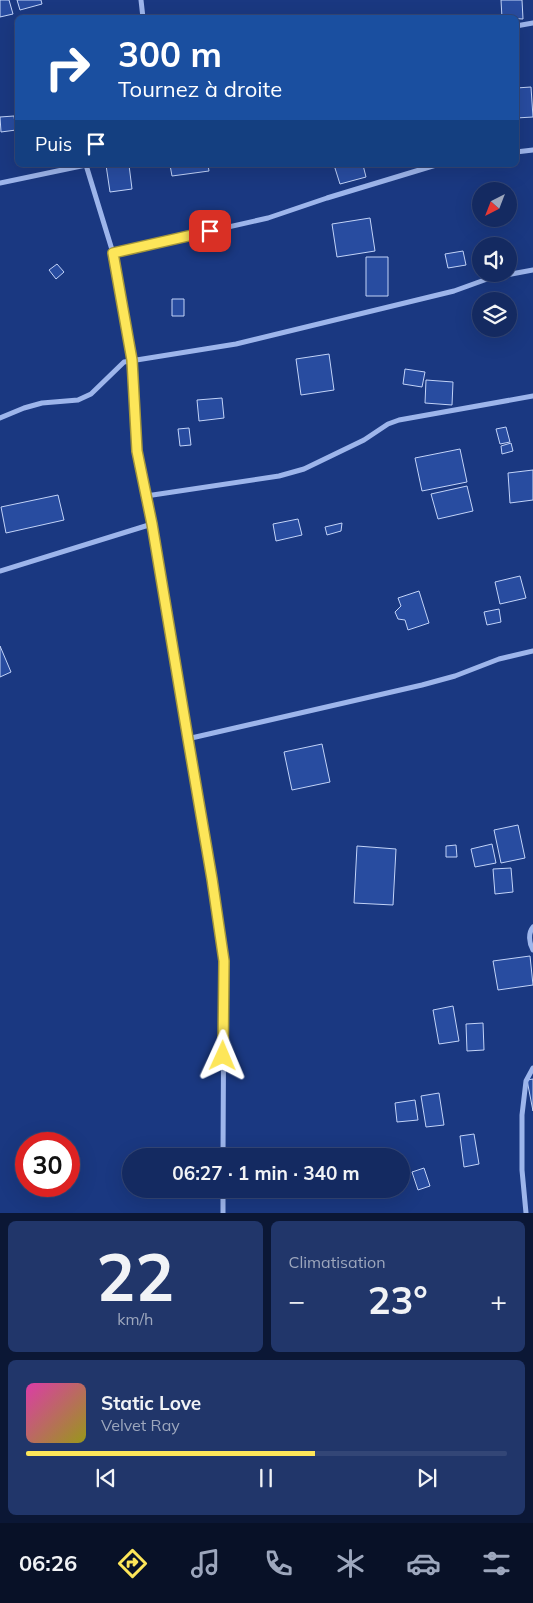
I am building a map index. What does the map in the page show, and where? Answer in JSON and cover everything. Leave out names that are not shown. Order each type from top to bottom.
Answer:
[{"type":"street","points":[[141,0],[143,15]]},
{"type":"street","points":[[519,25],[533,22]]},
{"type":"street","points":[[519,152],[533,150]]},
{"type":"street","points":[[0,183],[76,167]]},
{"type":"street","points":[[87,167],[113,253],[132,360],[137,451],[152,524],[224,961],[223,1148]]},
{"type":"street","points":[[113,253],[268,218],[429,167]]},
{"type":"street","points":[[0,418],[42,403],[78,400],[91,394],[124,362],[236,344],[454,291],[490,278],[533,270]]},
{"type":"street","points":[[146,496],[279,476],[304,469],[334,456],[364,440],[388,424],[399,420],[533,396]]},
{"type":"street","points":[[0,571],[152,524]]},
{"type":"street","points":[[188,739],[422,685],[455,676],[499,658],[533,651]]},
{"type":"street","points":[[533,927],[530,938],[533,950]]},
{"type":"street","points":[[526,1213],[522,1170],[522,1115],[526,1082],[533,1068]]},
{"type":"street","points":[[223,1198],[223,1213]]},
{"type":"building","points":[[0,0],[9,0],[13,14],[0,17]]},
{"type":"building","points":[[17,0],[41,0],[42,4],[20,10]]},
{"type":"building","points":[[501,0],[522,0],[523,19],[519,19],[519,15],[502,15]]},
{"type":"building","points":[[531,87],[533,117],[519,118],[519,88]]},
{"type":"building","points":[[14,116],[15,130],[1,132],[0,117]]},
{"type":"building","points":[[106,167],[129,167],[132,189],[110,192]]},
{"type":"building","points":[[170,167],[208,167],[209,171],[172,176]]},
{"type":"building","points":[[335,167],[364,167],[366,177],[340,184]]},
{"type":"building","points":[[370,218],[375,251],[337,257],[332,224]]},
{"type":"building","points":[[463,251],[466,265],[448,268],[445,254]]},
{"type":"building","points":[[366,257],[388,257],[388,296],[366,296]]},
{"type":"building","points":[[57,264],[64,272],[56,279],[49,270]]},
{"type":"building","points":[[172,299],[184,299],[184,316],[172,316]]},
{"type":"building","points":[[329,354],[334,390],[301,395],[296,359]]},
{"type":"building","points":[[405,369],[425,372],[422,387],[403,384]]},
{"type":"building","points":[[426,380],[453,382],[452,405],[425,403]]},
{"type":"building","points":[[222,398],[224,418],[199,421],[197,400]]},
{"type":"building","points":[[506,427],[510,442],[500,444],[496,429]]},
{"type":"building","points":[[189,428],[191,445],[180,446],[178,429]]},
{"type":"building","points":[[511,443],[513,451],[502,454],[501,446]]},
{"type":"building","points":[[460,449],[467,482],[422,491],[415,458]]},
{"type":"building","points":[[533,470],[533,500],[510,503],[508,473]]},
{"type":"building","points":[[467,486],[473,511],[438,519],[431,494]]},
{"type":"building","points":[[58,495],[64,520],[6,533],[1,507]]},
{"type":"building","points":[[298,519],[302,535],[276,541],[273,524]]},
{"type":"building","points":[[342,523],[341,531],[327,535],[325,527]]},
{"type":"building","points":[[520,576],[526,598],[500,604],[495,582]]},
{"type":"building","points":[[419,591],[429,623],[408,630],[405,620],[398,619],[395,612],[401,606],[398,598]]},
{"type":"building","points":[[499,609],[501,622],[487,625],[484,612]]},
{"type":"building","points":[[0,646],[11,672],[0,677]]},
{"type":"building","points":[[322,744],[330,782],[292,790],[284,752]]},
{"type":"building","points":[[518,825],[525,858],[501,863],[494,830]]},
{"type":"building","points":[[492,844],[496,863],[475,867],[471,849]]},
{"type":"building","points":[[456,845],[457,857],[446,857],[446,846]]},
{"type":"building","points":[[357,846],[396,849],[393,905],[354,903]]},
{"type":"building","points":[[511,868],[513,892],[495,894],[493,869]]},
{"type":"building","points":[[530,956],[533,985],[498,990],[493,961]]},
{"type":"building","points":[[453,1006],[459,1041],[439,1044],[433,1010]]},
{"type":"building","points":[[483,1023],[484,1050],[467,1051],[466,1024]]},
{"type":"building","points":[[533,1079],[533,1111],[527,1080]]},
{"type":"building","points":[[439,1093],[444,1125],[426,1127],[421,1096]]},
{"type":"building","points":[[415,1100],[418,1120],[397,1122],[395,1103]]},
{"type":"building","points":[[474,1134],[479,1164],[464,1167],[460,1136]]},
{"type":"building","points":[[424,1168],[430,1186],[418,1190],[412,1172]]},
{"type":"route","points":[[210,231],[113,253],[132,360],[137,451],[152,524],[224,961],[223,1056]]}]
